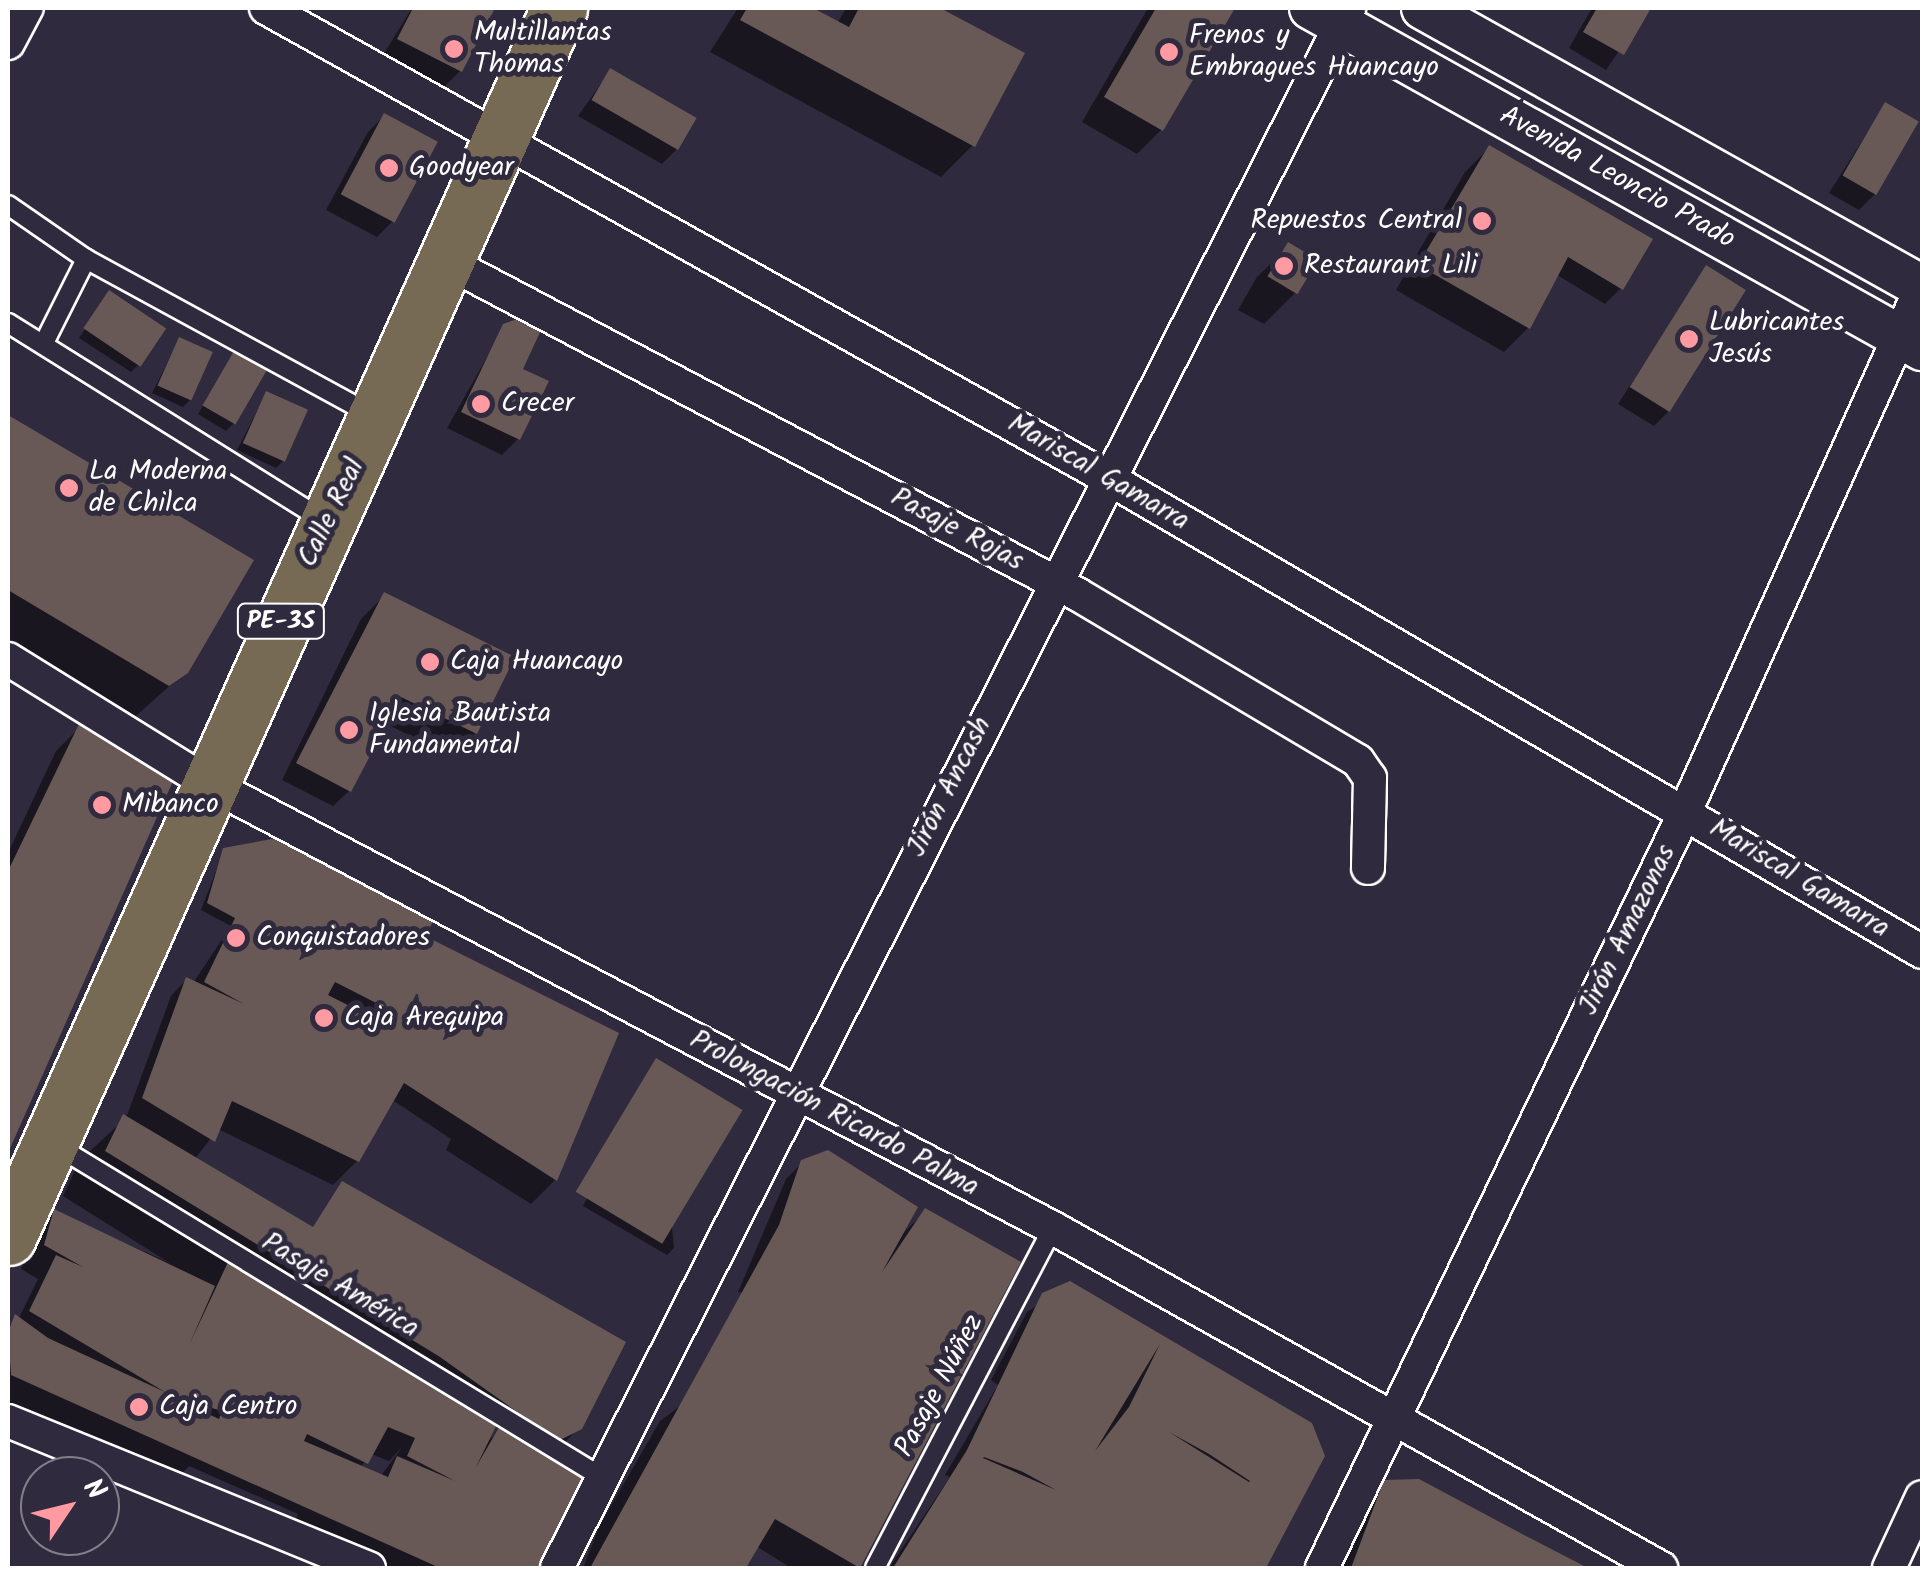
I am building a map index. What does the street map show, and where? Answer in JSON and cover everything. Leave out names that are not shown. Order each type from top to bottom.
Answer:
[{"type":"highway","name":"Calle Real","points":[[8,1238],[326,521],[380,419],[559,8]]},
{"type":"street","points":[[8,43],[27,8]]},
{"type":"street","name":"Mariscal Gamarra","points":[[266,8],[1106,477],[1922,952]]},
{"type":"street","name":"Avenida Leoncio Prado","points":[[1423,8],[1922,286]]},
{"type":"street","name":"Avenida Leoncio Prado","points":[[1333,13],[1912,343]]},
{"type":"street","name":"Jirón Ancash","points":[[557,1568],[1106,477],[1333,13]]},
{"type":"street","name":"Pasaje Rojas","points":[[449,263],[1053,581],[1358,760],[1370,778],[1368,868]]},
{"type":"street","name":"Jirón Amazonas","points":[[1322,1568],[1912,343],[1922,286]]},
{"type":"street","name":"Prolongación Ricardo Palma","points":[[8,659],[208,783],[1054,1228],[1661,1568]]},
{"type":"street","points":[[8,1420],[369,1568]]},
{"type":"street","points":[[1889,1568],[1922,1497]]},
{"type":"lane","points":[[8,205],[86,258],[380,419]]},
{"type":"lane","points":[[45,341],[86,258]]},
{"type":"lane","points":[[8,323],[45,341],[326,521]]},
{"type":"lane","name":"Pasaje América","points":[[48,1141],[603,1478]]},
{"type":"lane","name":"Pasaje Núñez","points":[[875,1568],[1054,1228]]},
{"type":"building","points":[[413,8],[495,8],[462,72],[397,39]]},
{"type":"building","points":[[747,8],[813,8],[849,27],[859,8],[940,8],[1025,53],[975,147],[740,20]]},
{"type":"building","name":"Frenos y Embragues Huancayo","points":[[1156,8],[1235,8],[1163,131],[1104,97]]},
{"type":"building","points":[[1597,8],[1651,8],[1624,55],[1583,32]]},
{"type":"building","points":[[610,68],[697,118],[678,150],[592,100]]},
{"type":"building","points":[[1885,102],[1919,122],[1876,195],[1842,176]]},
{"type":"building","name":"Goodyear","points":[[384,113],[438,142],[395,223],[341,194]]},
{"type":"building","points":[[1489,145],[1653,239],[1623,290],[1568,257],[1530,329],[1418,265]]},
{"type":"building","points":[[1288,242],[1318,260],[1297,294],[1267,276]]},
{"type":"building","name":"Lubricantes Jesús","points":[[1706,265],[1746,290],[1670,412],[1630,387]]},
{"type":"building","points":[[109,290],[166,329],[140,367],[83,328]]},
{"type":"building","points":[[520,318],[542,328],[523,369],[549,381],[520,440],[461,412],[503,324]]},
{"type":"building","points":[[179,337],[213,352],[191,400],[157,385]]},
{"type":"building","points":[[234,351],[267,370],[235,425],[202,406]]},
{"type":"building","points":[[266,391],[308,410],[285,462],[243,443]]},
{"type":"building","name":"La Moderna de Chilca","points":[[8,415],[254,560],[188,673],[169,686],[8,590]]},
{"type":"building","name":"Caja Huancayo","points":[[384,592],[515,657],[477,734],[401,697],[351,792],[296,763]]},
{"type":"building","points":[[79,724],[177,772],[8,1153],[8,871]]},
{"type":"building","points":[[277,838],[435,918],[425,936],[619,1033],[557,1181],[404,1083],[359,1162],[232,1101],[215,1142],[142,1098],[186,977],[244,1004],[204,982],[235,918],[207,903],[223,848]],"holes":[[[335,982],[388,1009],[381,1022],[328,995]]]},
{"type":"building","points":[[656,1058],[743,1110],[662,1244],[576,1192]]},
{"type":"building","points":[[123,1114],[313,1227],[342,1181],[626,1342],[582,1429],[558,1441],[440,1357],[105,1151]]},
{"type":"building","points":[[828,1150],[918,1207],[882,1272],[925,1208],[1021,1262],[860,1568],[775,1519],[746,1568],[590,1568],[779,1225],[801,1160]]},
{"type":"building","points":[[54,1209],[215,1286],[189,1345],[230,1258],[501,1416],[476,1467],[501,1424],[591,1471],[542,1568],[440,1568],[11,1375],[8,1332],[15,1314],[48,1338],[165,1392],[29,1311],[56,1255],[83,1267],[44,1245]],"holes":[[[168,1395],[222,1411],[219,1419]],[[388,1427],[415,1438],[407,1456],[455,1481],[397,1456],[388,1477],[304,1441],[307,1434],[368,1464]]]},
{"type":"building","points":[[1070,1281],[1312,1423],[1325,1456],[1266,1568],[893,1568],[967,1450],[1042,1293]],"holes":[[[1160,1344],[1129,1407],[1095,1451]],[[1169,1432],[1209,1454],[1249,1482]],[[983,1458],[1023,1472],[1056,1490]]]},
{"type":"building","points":[[1419,1479],[1588,1568],[1351,1568],[1384,1480]]},
{"type":"place","name":"Multillantas Thomas","points":[[454,49]]},
{"type":"place","name":"Frenos y Embragues Huancayo","points":[[1169,52]]},
{"type":"place","name":"Goodyear","points":[[389,168]]},
{"type":"place","name":"Repuestos Central","points":[[1482,221]]},
{"type":"place","name":"Restaurant Lili","points":[[1284,266]]},
{"type":"place","name":"Lubricantes Jesús","points":[[1689,339]]},
{"type":"place","name":"Crecer","points":[[481,404]]},
{"type":"place","name":"La Moderna de Chilca","points":[[69,488]]},
{"type":"place","name":"Caja Huancayo","points":[[430,662]]},
{"type":"place","name":"Iglesia Bautista Fundamental","points":[[349,730]]},
{"type":"place","name":"Mibanco","points":[[102,805]]},
{"type":"place","name":"Conquistadores","points":[[236,938]]},
{"type":"place","name":"Caja Arequipa","points":[[324,1018]]},
{"type":"place","name":"Caja Centro","points":[[139,1407]]}]
